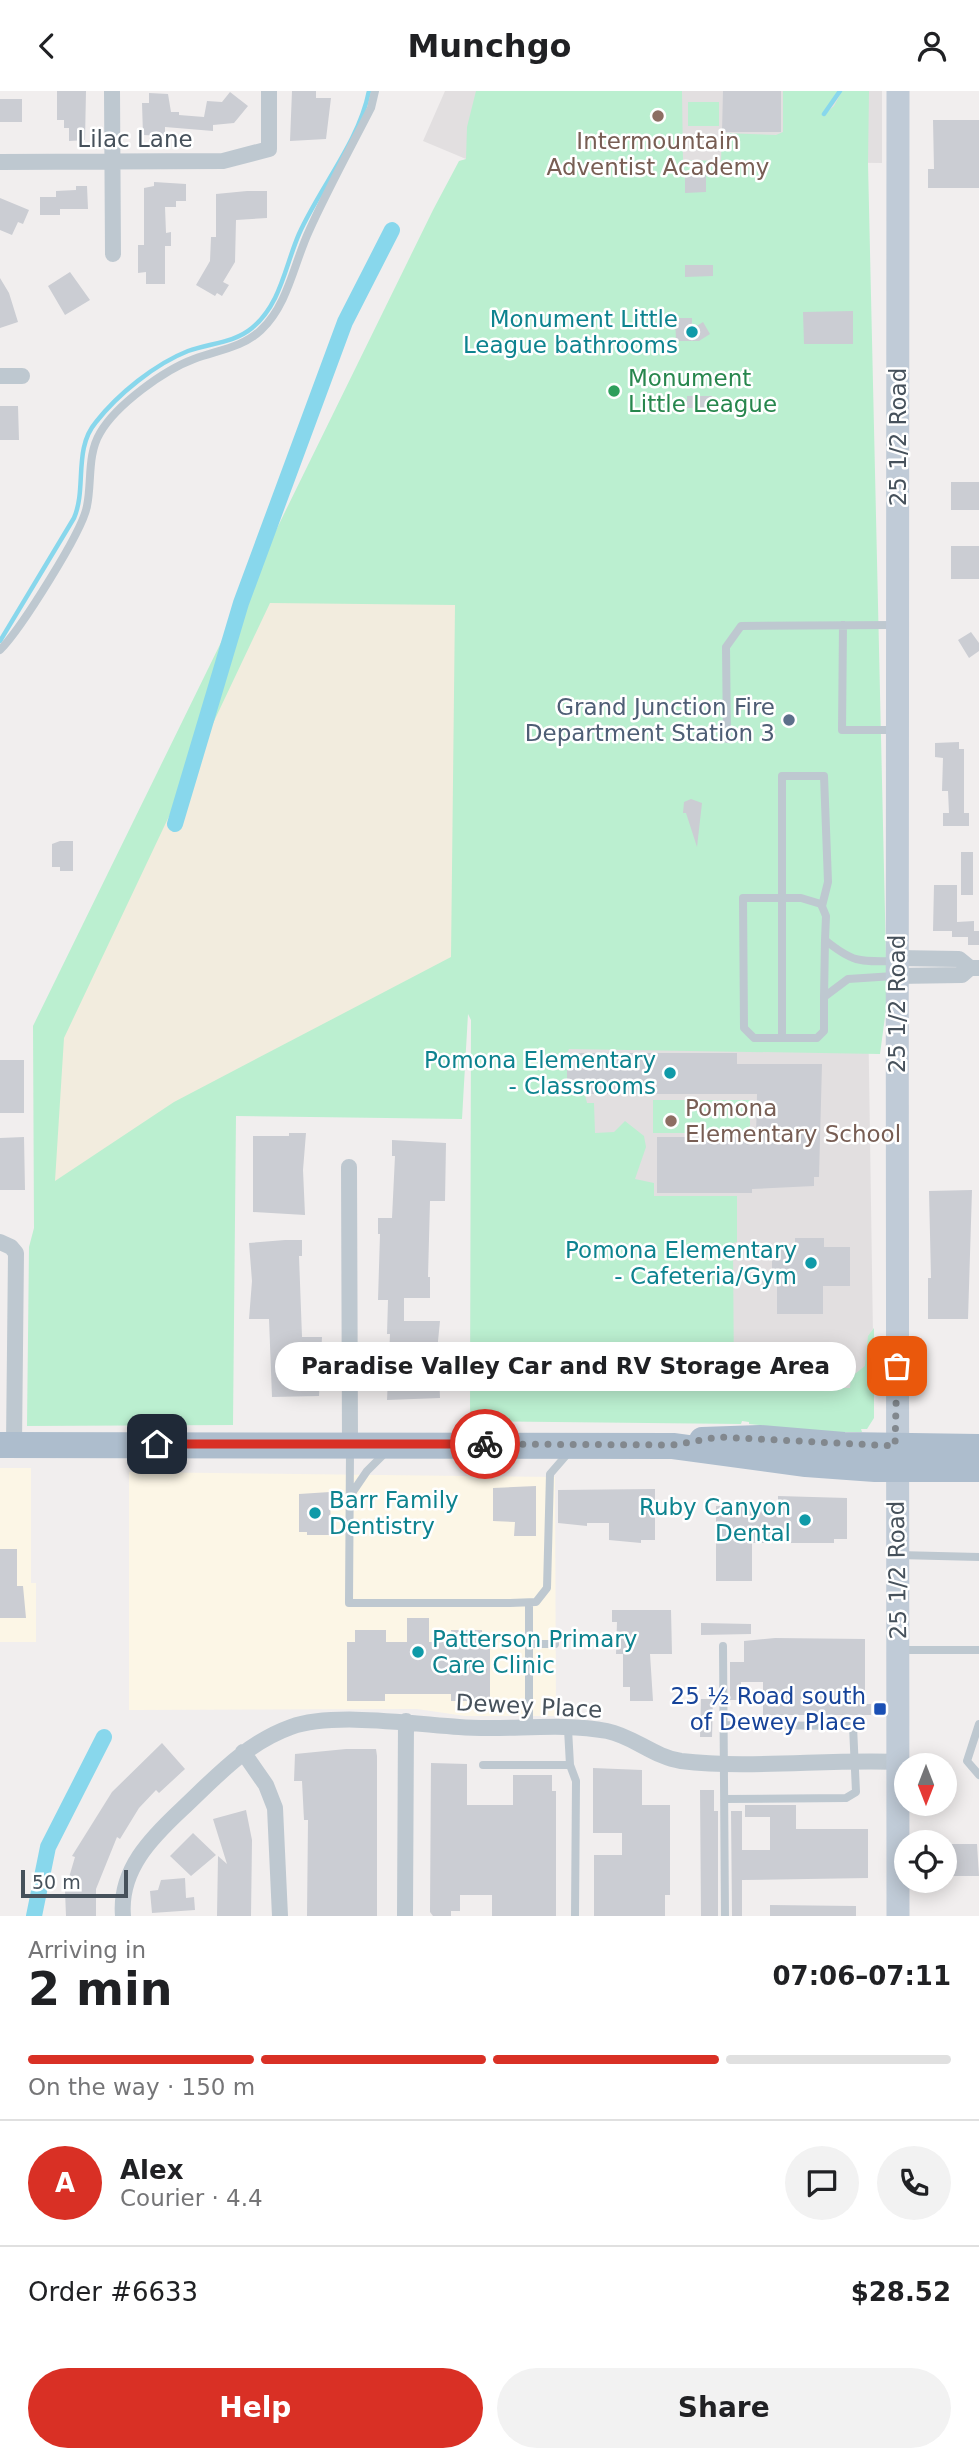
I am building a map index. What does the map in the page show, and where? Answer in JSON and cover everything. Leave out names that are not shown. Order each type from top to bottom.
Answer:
[{"type":"main road","points":[[7,1445],[673,1445],[733,1437],[979,1469]]},
{"type":"main road","points":[[895,1457],[979,1447]]},
{"type":"street","points":[[112,91],[110,162],[113,254]]},
{"type":"street","name":"Lilac Lane","points":[[0,162],[223,161],[269,149],[269,91]]},
{"type":"street","name":"25 1/2 Road","points":[[898,91],[896,965],[899,1192],[895,1457],[898,1753]]},
{"type":"street","points":[[0,376],[22,376]]},
{"type":"street","points":[[896,965],[959,959],[974,968]]},
{"type":"street","points":[[349,1167],[350,1444]]},
{"type":"street","points":[[0,1243],[11,1247],[16,1253],[7,1445]]},
{"type":"street","points":[[405,1916],[406,1721]]},
{"type":"street","name":"Dewey Place","points":[[123,1916],[122,1902],[127,1878],[137,1858],[155,1835],[243,1752],[275,1733],[309,1722],[406,1721],[458,1727],[609,1731],[680,1761],[894,1762]]},
{"type":"street","points":[[243,1752],[266,1785],[275,1808],[280,1916]]},
{"type":"street","name":"25 1/2 Road","points":[[898,1817],[898,1916]]},
{"type":"lane","points":[[0,650],[24,619],[80,526],[87,508],[93,450],[100,432],[117,413],[162,376],[193,359],[247,342],[264,328],[284,297],[308,232],[371,108],[375,91]]},
{"type":"lane","points":[[843,625],[842,730],[897,730]]},
{"type":"lane","points":[[727,739],[726,647],[741,626],[897,625]]},
{"type":"lane","points":[[782,1038],[782,898],[782,776],[824,776],[828,882],[822,906],[826,916],[824,1031],[817,1038],[782,1038],[754,1038],[744,1028],[743,898],[782,898],[801,898],[822,906]]},
{"type":"lane","points":[[825,940],[856,962],[896,965]]},
{"type":"lane","points":[[824,997],[848,979],[896,965]]},
{"type":"lane","points":[[350,1444],[349,1603],[529,1603],[542,1597],[547,1588],[550,1475],[577,1444]]},
{"type":"lane","points":[[350,1496],[367,1471],[394,1444]]},
{"type":"lane","points":[[897,1555],[979,1557]]},
{"type":"lane","points":[[529,1603],[529,1728]]},
{"type":"lane","points":[[529,1644],[555,1644]]},
{"type":"lane","points":[[723,1646],[725,1916]]},
{"type":"lane","points":[[898,1650],[979,1650]]},
{"type":"lane","points":[[723,1725],[847,1724],[855,1730],[856,1792],[853,1796],[724,1799]]},
{"type":"lane","points":[[979,1724],[967,1761],[979,1775]]},
{"type":"lane","points":[[568,1729],[570,1765],[576,1781],[575,1916]]},
{"type":"lane","points":[[483,1765],[570,1765]]},
{"type":"shaded area","name":"Intermountain Adventist Academy","points":[[445,91],[882,91],[882,163],[466,159],[423,141]]},
{"type":"shaded area","name":"Pomona Elementary School","points":[[474,1002],[868,1005],[874,1402],[470,1404]]},
{"type":"shaded area","points":[[0,1468],[31,1468],[31,1583],[36,1583],[36,1642],[0,1642]]},
{"type":"shaded area","points":[[129,1472],[555,1477],[556,1716],[465,1716],[417,1709],[129,1710]]},
{"type":"green space","points":[[476,91],[682,91],[683,160],[721,161],[722,133],[776,135],[783,132],[783,91],[839,91],[824,115],[834,106],[842,91],[869,91],[868,163],[887,1002],[880,1054],[569,1049],[567,1094],[585,1094],[587,1103],[594,1103],[595,1133],[614,1132],[625,1121],[644,1136],[646,1147],[635,1179],[654,1183],[654,1196],[737,1196],[737,1242],[733,1243],[734,1387],[769,1388],[770,1378],[779,1377],[782,1388],[850,1388],[851,1377],[865,1366],[868,1336],[874,1328],[874,1418],[867,1429],[861,1429],[862,1432],[823,1432],[742,1421],[741,1424],[470,1421],[471,1020],[468,1014],[462,1119],[236,1116],[233,1425],[27,1426],[29,1247],[34,1228],[33,1026],[433,210],[459,161],[466,159],[467,127]]},
{"type":"green space","points":[[688,102],[719,102],[719,126],[688,126]]},
{"type":"green space","points":[[653,1100],[750,1100],[750,1133],[653,1133]]},
{"type":"sand","points":[[270,603],[455,605],[451,957],[174,1102],[55,1181],[64,1038]]},
{"type":"building","points":[[57,91],[86,91],[85,140],[69,141],[69,128],[64,128],[64,120],[57,120]]},
{"type":"building","points":[[292,91],[316,91],[316,98],[331,98],[326,139],[290,141]]},
{"type":"building","points":[[723,91],[781,91],[781,132],[722,132]]},
{"type":"building","points":[[230,92],[248,106],[234,123],[213,125],[213,131],[165,127],[165,136],[143,135],[142,103],[149,103],[149,93],[168,94],[171,112],[204,117],[207,101],[222,102]]},
{"type":"building","points":[[0,99],[22,99],[22,122],[0,122]]},
{"type":"building","points":[[933,120],[979,120],[979,188],[928,188],[928,169],[934,169]]},
{"type":"building","points":[[685,175],[706,175],[706,192],[685,193]]},
{"type":"building","points":[[154,182],[186,184],[186,201],[176,201],[176,207],[165,207],[166,233],[171,232],[171,246],[165,246],[165,284],[146,284],[146,272],[138,273],[138,245],[144,245],[144,188],[154,186]]},
{"type":"building","points":[[76,186],[87,186],[88,209],[60,209],[60,215],[40,215],[40,197],[56,197],[56,191],[76,190]]},
{"type":"building","points":[[267,191],[267,218],[236,220],[235,262],[223,282],[229,285],[222,296],[217,293],[215,296],[196,285],[210,261],[211,237],[216,237],[216,194]]},
{"type":"building","points":[[0,198],[29,210],[23,224],[18,222],[12,235],[0,230]]},
{"type":"building","points":[[685,265],[713,265],[713,276],[685,277]]},
{"type":"building","points":[[70,272],[90,300],[65,315],[48,286]]},
{"type":"building","points":[[0,278],[9,293],[18,322],[0,328]]},
{"type":"building","points":[[853,311],[853,344],[804,344],[803,312]]},
{"type":"building","name":"Monument Little League bathrooms","points":[[675,318],[692,318],[692,329],[703,322],[710,334],[699,341],[672,341],[676,339]]},
{"type":"building","points":[[687,396],[712,396],[712,408],[687,408]]},
{"type":"building","points":[[0,406],[18,406],[19,440],[0,440]]},
{"type":"building","points":[[951,482],[979,482],[979,510],[951,510]]},
{"type":"building","points":[[951,546],[979,546],[979,579],[951,579]]},
{"type":"building","points":[[971,632],[979,643],[979,651],[969,658],[958,640]]},
{"type":"building","points":[[959,742],[959,749],[964,749],[964,813],[969,813],[969,826],[943,826],[943,813],[949,813],[948,791],[942,791],[943,758],[935,757],[935,743]]},
{"type":"building","points":[[691,799],[702,803],[697,847],[686,813],[683,813],[684,802]]},
{"type":"building","points":[[73,841],[73,871],[60,871],[60,867],[52,867],[52,844]]},
{"type":"building","points":[[961,852],[973,852],[973,895],[961,895]]},
{"type":"building","points":[[934,885],[957,885],[957,922],[974,921],[974,931],[979,931],[979,945],[968,945],[968,937],[952,937],[952,931],[933,931]]},
{"type":"building","points":[[567,1053],[737,1053],[737,1064],[822,1064],[819,1177],[814,1177],[814,1186],[752,1189],[752,1193],[657,1193],[657,1137],[756,1137],[757,1094],[567,1094]]},
{"type":"building","points":[[0,1060],[24,1060],[24,1113],[0,1113]]},
{"type":"building","points":[[289,1133],[306,1133],[303,1170],[305,1215],[253,1212],[253,1136],[289,1136]]},
{"type":"building","points":[[24,1137],[25,1190],[0,1190],[0,1138]]},
{"type":"building","points":[[392,1140],[446,1143],[445,1201],[430,1201],[430,1298],[404,1298],[404,1321],[440,1321],[440,1398],[387,1400],[390,1334],[387,1334],[388,1300],[378,1300],[378,1218],[392,1218],[395,1156],[392,1156]]},
{"type":"building","points":[[972,1190],[968,1319],[928,1319],[928,1278],[931,1278],[929,1191]]},
{"type":"building","name":"Pomona Elementary - Cafeteria/Gym","points":[[795,1238],[824,1238],[824,1247],[850,1247],[850,1286],[823,1286],[823,1314],[777,1314],[777,1279],[772,1279],[772,1247],[795,1247]]},
{"type":"building","points":[[302,1240],[302,1256],[299,1256],[302,1337],[322,1337],[319,1396],[272,1397],[269,1319],[249,1319],[252,1281],[249,1243]]},
{"type":"building","points":[[536,1486],[536,1536],[514,1536],[515,1522],[493,1521],[493,1488]]},
{"type":"building","points":[[655,1489],[655,1540],[641,1540],[641,1543],[609,1540],[609,1523],[587,1523],[587,1526],[558,1523],[558,1490]]},
{"type":"building","name":"Barr Family Dentistry","points":[[330,1492],[331,1535],[307,1535],[307,1532],[299,1532],[299,1494]]},
{"type":"building","points":[[778,1496],[847,1498],[847,1539],[834,1539],[834,1543],[752,1543],[752,1581],[716,1581],[716,1506],[778,1507]]},
{"type":"building","points":[[0,1549],[17,1549],[17,1586],[23,1586],[26,1618],[0,1618]]},
{"type":"building","points":[[612,1610],[671,1610],[672,1654],[650,1654],[653,1701],[630,1701],[630,1687],[623,1687],[623,1654],[616,1654],[617,1622],[612,1622]]},
{"type":"building","name":"Patterson Primary Care Clinic","points":[[407,1618],[429,1618],[429,1642],[451,1642],[451,1630],[482,1630],[482,1642],[490,1642],[490,1701],[451,1701],[451,1694],[385,1694],[385,1701],[347,1701],[347,1642],[355,1642],[355,1630],[386,1630],[386,1642],[407,1642]]},
{"type":"building","points":[[701,1623],[751,1624],[751,1634],[701,1635]]},
{"type":"building","points":[[775,1638],[865,1639],[865,1704],[871,1704],[871,1715],[763,1715],[763,1682],[741,1682],[741,1700],[730,1700],[730,1662],[744,1662],[744,1641]]},
{"type":"building","points":[[701,1699],[713,1699],[712,1737],[700,1737]]},
{"type":"building","points":[[162,1743],[185,1769],[159,1793],[156,1790],[139,1808],[120,1839],[117,1837],[96,1889],[96,1916],[66,1916],[65,1891],[75,1857],[72,1856],[112,1792]]},
{"type":"building","points":[[376,1749],[377,1916],[307,1916],[308,1820],[304,1820],[302,1781],[294,1781],[295,1754]]},
{"type":"building","points":[[431,1763],[467,1764],[467,1805],[513,1805],[513,1775],[552,1775],[552,1791],[556,1791],[556,1916],[492,1916],[492,1895],[460,1895],[460,1911],[451,1911],[451,1916],[433,1916],[430,1912]]},
{"type":"building","points":[[593,1768],[642,1770],[642,1805],[670,1805],[670,1895],[665,1895],[665,1916],[594,1916],[594,1855],[622,1855],[622,1833],[593,1833]]},
{"type":"building","points":[[700,1790],[714,1790],[714,1811],[718,1811],[718,1916],[701,1916]]},
{"type":"building","points":[[745,1805],[796,1805],[796,1829],[868,1829],[868,1878],[742,1880],[742,1916],[732,1916],[731,1811],[742,1811],[742,1850],[770,1850],[770,1817],[745,1817]]},
{"type":"building","points":[[246,1810],[252,1840],[251,1916],[217,1916],[218,1856],[227,1864],[213,1819]]},
{"type":"building","points":[[193,1833],[216,1855],[191,1876],[170,1856]]},
{"type":"building","points":[[957,1844],[977,1844],[979,1876],[957,1876]]},
{"type":"building","points":[[185,1878],[186,1898],[194,1897],[195,1910],[152,1913],[150,1891],[158,1890],[161,1880]]},
{"type":"building","points":[[770,1905],[856,1906],[856,1916],[770,1916]]},
{"type":"waterway","points":[[0,641],[74,518],[80,494],[82,456],[89,433],[96,422],[126,391],[150,372],[188,351],[238,337],[262,318],[276,296],[299,234],[357,128],[369,91]]},
{"type":"waterway","points":[[824,114],[840,91]]},
{"type":"waterway","points":[[175,824],[241,603],[345,322],[392,230]]},
{"type":"waterway","points":[[34,1916],[48,1847],[104,1737]]},
{"type":"way so far","points":[[485,1444],[673,1445],[719,1437],[895,1446],[897,1366]]},
{"type":"place","name":"Intermountain Adventist Academy","points":[[658,116]]},
{"type":"place","name":"Monument Little League bathrooms","points":[[692,332]]},
{"type":"place","name":"Monument Little League","points":[[614,391]]},
{"type":"place","name":"Grand Junction Fire Department Station 3","points":[[789,720]]},
{"type":"place","name":"Pomona Elementary - Classrooms","points":[[670,1073]]},
{"type":"place","name":"Pomona Elementary School","points":[[671,1121]]},
{"type":"place","name":"Pomona Elementary - Cafeteria/Gym","points":[[811,1263]]},
{"type":"place","name":"Paradise Valley Car and RV Storage Area","points":[[897,1366]]},
{"type":"place","name":"Barr Family Dentistry","points":[[315,1513]]},
{"type":"place","name":"Ruby Canyon Dental","points":[[805,1520]]},
{"type":"place","name":"Patterson Primary Care Clinic","points":[[418,1652]]},
{"type":"place","name":"25 ½ Road south of Dewey Place","points":[[880,1709]]},
{"type":"route","points":[[157,1444],[485,1444]]}]
